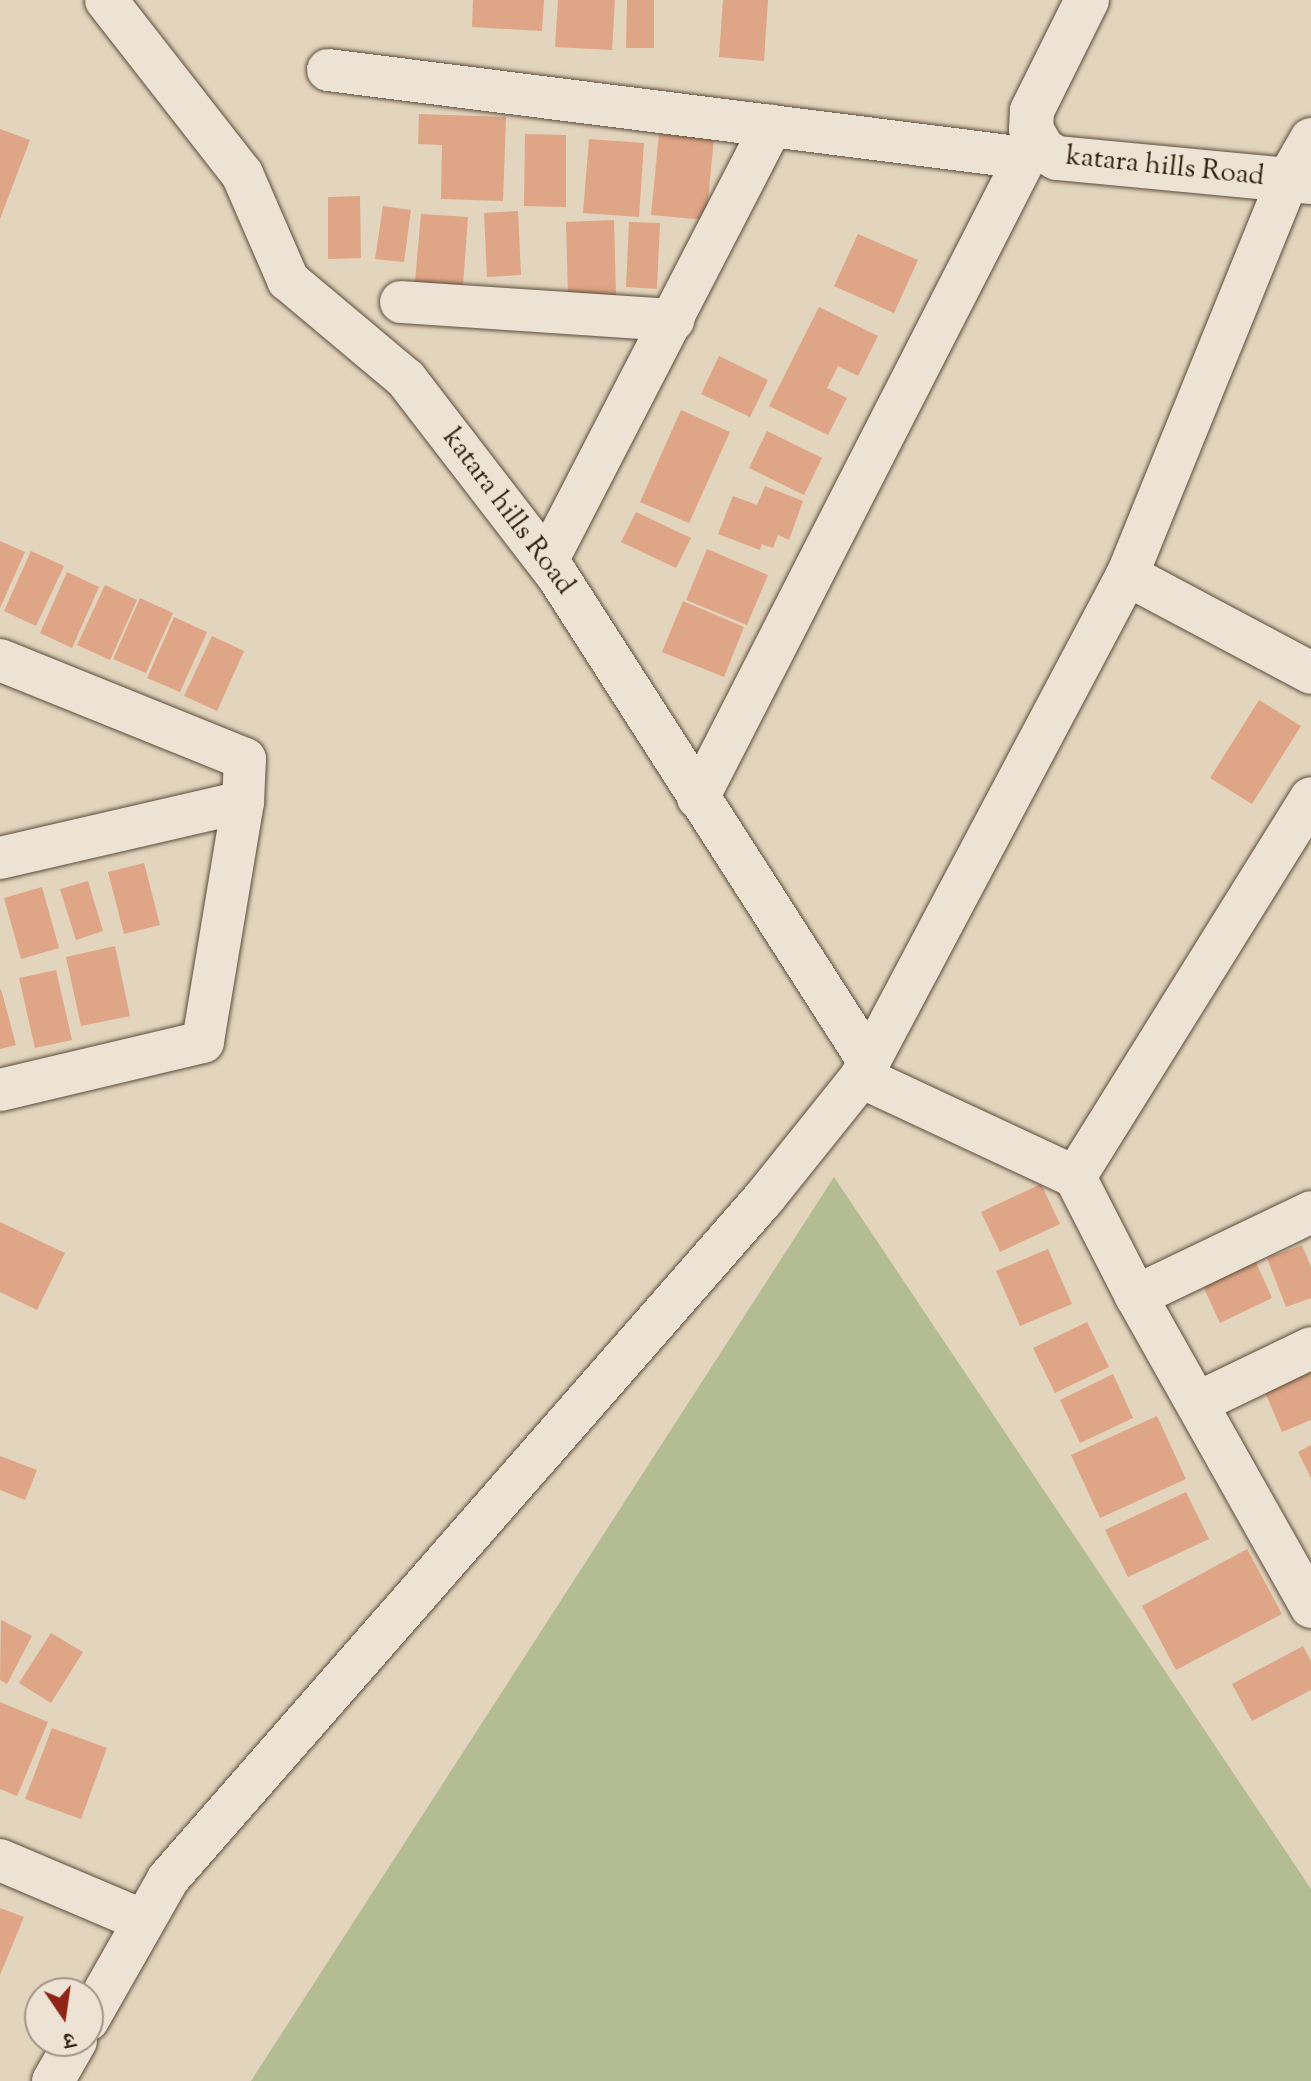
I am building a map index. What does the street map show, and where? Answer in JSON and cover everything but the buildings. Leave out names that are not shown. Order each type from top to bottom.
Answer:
[{"type":"main road","name":"katara hills Road","points":[[1087,0],[1032,111],[1030,149],[1043,150],[1057,158],[1299,181]]},
{"type":"street","name":"katara hills Road","points":[[106,0],[242,174],[288,280],[406,379],[547,561],[698,798],[865,1070]]},
{"type":"street","points":[[328,70],[772,126],[1030,149],[698,798]]},
{"type":"street","points":[[547,561],[772,126]]},
{"type":"street","points":[[104,1992],[168,1879],[765,1197],[865,1070],[1127,575],[1299,181],[1311,139]]},
{"type":"street","points":[[401,302],[673,320]]},
{"type":"street","points":[[1127,575],[1311,673]]},
{"type":"street","points":[[0,660],[245,759],[243,802],[203,1042],[0,1090]]},
{"type":"street","points":[[1075,1177],[1311,798]]},
{"type":"street","points":[[0,858],[243,802]]},
{"type":"street","points":[[865,1070],[1075,1177],[1136,1296],[1199,1402],[1311,1607]]},
{"type":"street","points":[[1136,1296],[1311,1212]]},
{"type":"street","points":[[1199,1402],[1311,1348]]},
{"type":"street","points":[[0,1860],[144,1921]]},
{"type":"street","points":[[53,2081],[67,2057]]},
{"type":"green space","points":[[834,1177],[1311,1889],[1311,2081],[251,2081]]}]
